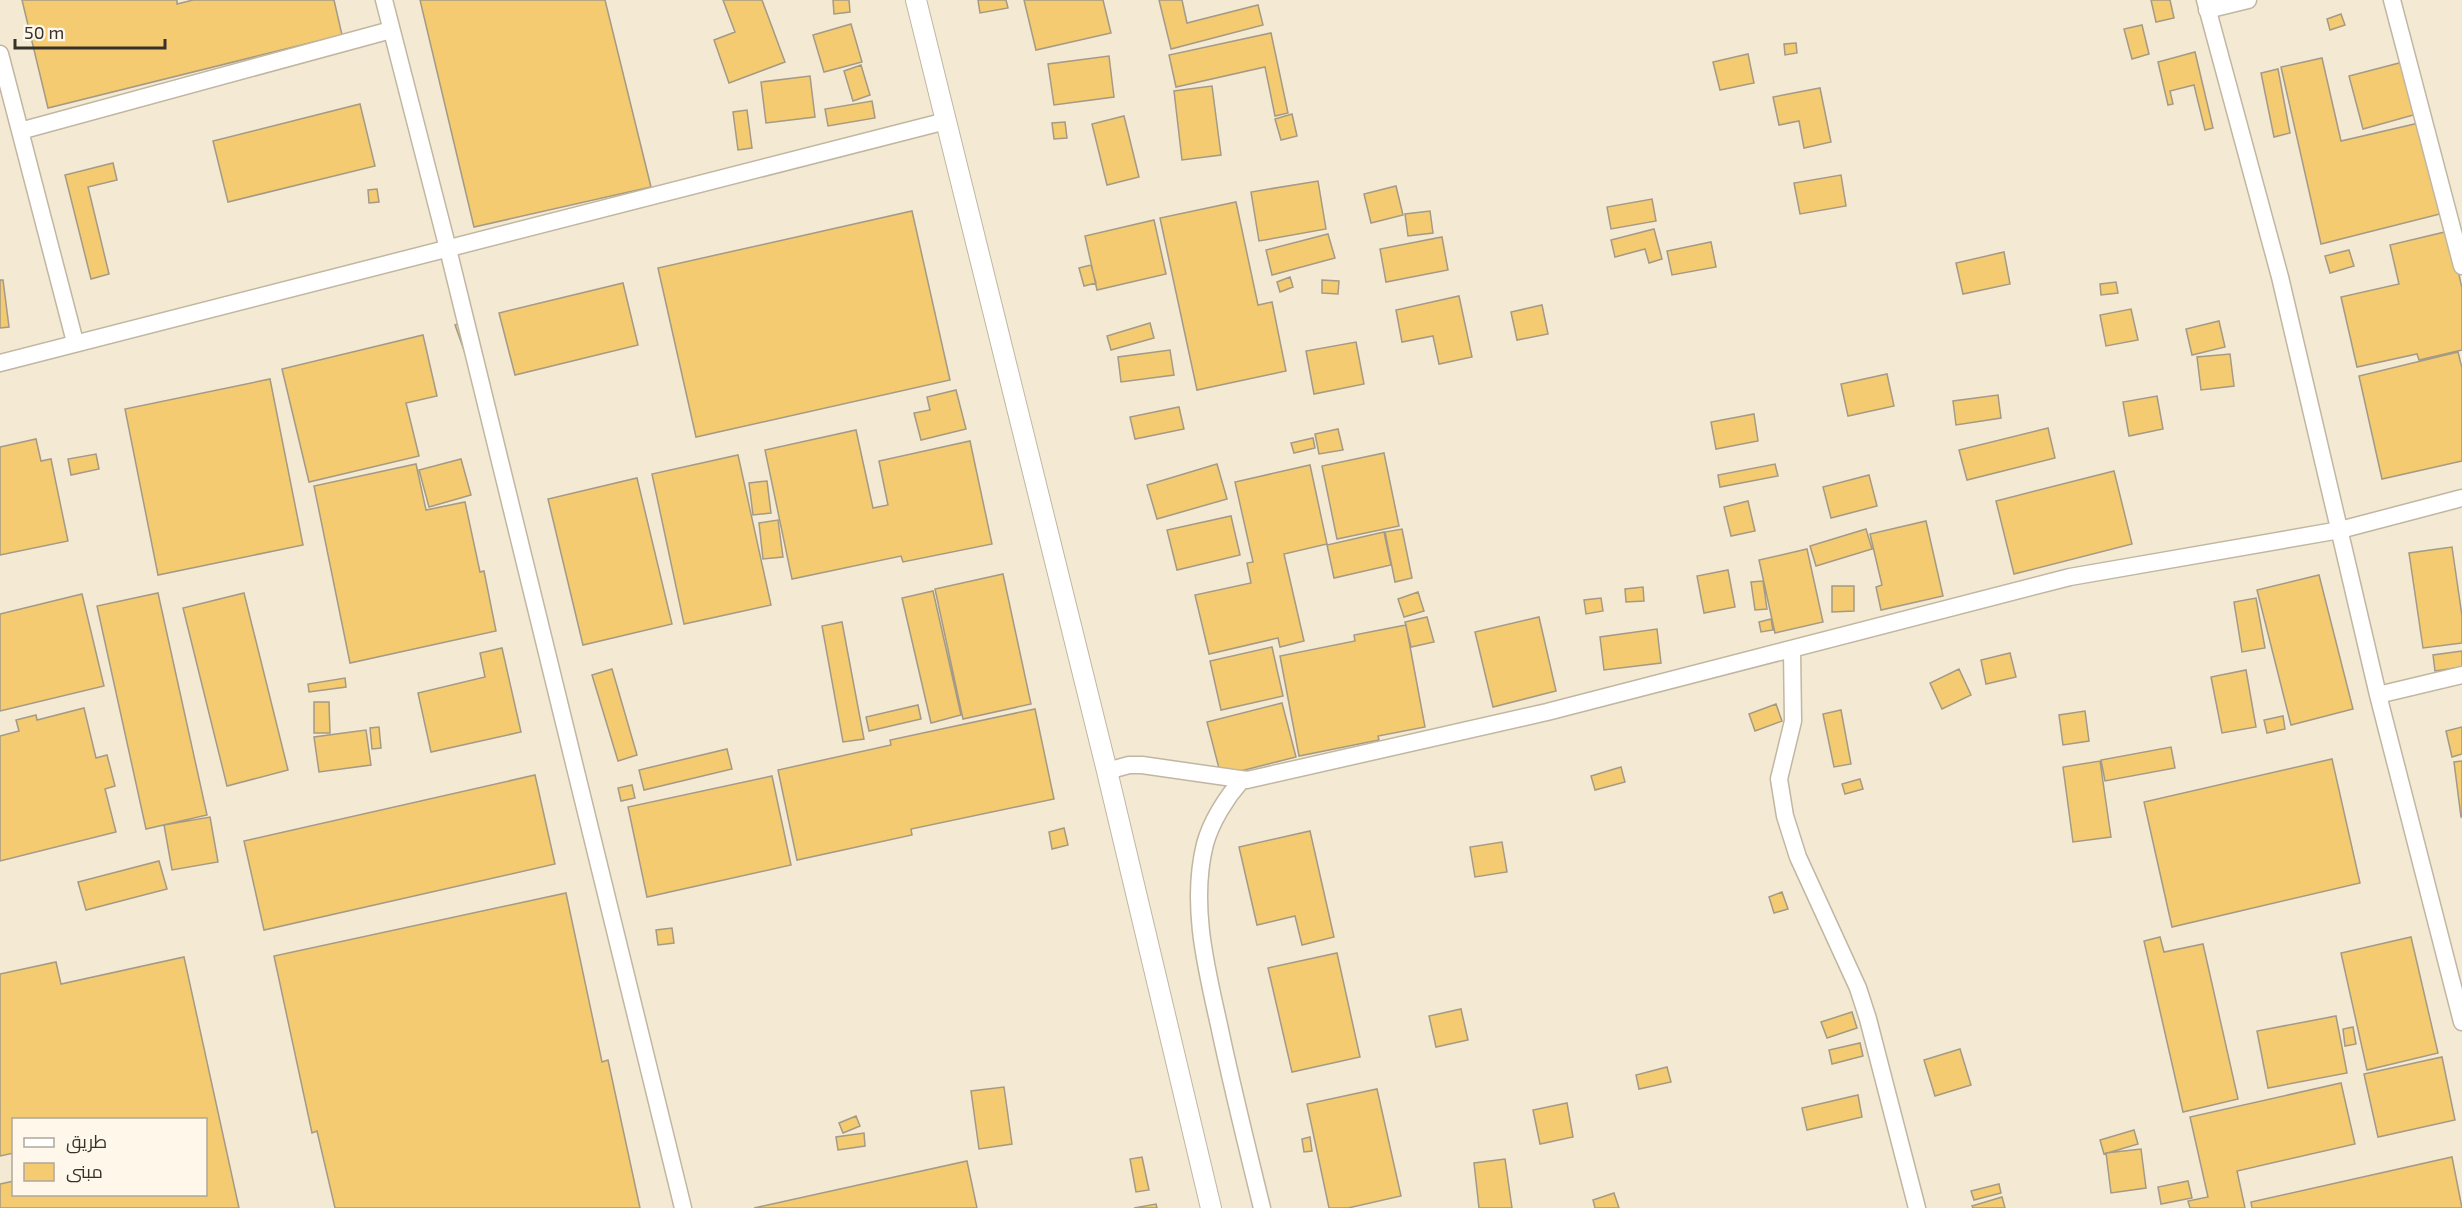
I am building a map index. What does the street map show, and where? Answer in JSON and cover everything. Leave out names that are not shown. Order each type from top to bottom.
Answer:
[{"type":"street","points":[[384,0],[448,249],[683,1208]]},
{"type":"street","points":[[916,0],[1107,771],[1211,1208]]},
{"type":"street","points":[[2248,0],[2206,5],[2280,277],[2378,695],[2462,1022]]},
{"type":"street","points":[[2392,0],[2462,266]]},
{"type":"street","points":[[20,131],[392,30]]},
{"type":"street","points":[[0,54],[75,342]]},
{"type":"street","points":[[0,363],[946,121]]},
{"type":"street","points":[[1107,771],[1129,765],[1142,765],[1241,781],[1547,712],[2070,577],[2340,530],[2462,498]]},
{"type":"street","points":[[1792,650],[1793,720],[1779,779],[1785,816],[1798,857],[1858,988],[1917,1208]]},
{"type":"street","points":[[2378,695],[2462,675]]},
{"type":"street","points":[[1241,781],[1224,804],[1206,844],[1200,893],[1203,950],[1231,1083],[1262,1208]]},
{"type":"building","points":[[22,0],[177,0],[177,4],[193,0],[334,0],[342,35],[48,108]]},
{"type":"building","points":[[420,0],[605,0],[651,187],[474,227]]},
{"type":"building","points":[[723,0],[762,0],[785,62],[729,83],[714,40],[735,32]]},
{"type":"building","points":[[833,0],[849,0],[850,12],[834,14]]},
{"type":"building","points":[[978,0],[1006,0],[1008,8],[980,13]]},
{"type":"building","points":[[1024,0],[1103,0],[1111,33],[1036,50]]},
{"type":"building","points":[[1159,0],[1182,0],[1187,23],[1258,5],[1263,25],[1171,49]]},
{"type":"building","points":[[2151,0],[2170,0],[2174,18],[2156,22]]},
{"type":"building","points":[[2341,14],[2345,25],[2330,30],[2327,19]]},
{"type":"building","points":[[851,24],[862,62],[824,72],[813,35]]},
{"type":"building","points":[[2142,25],[2149,54],[2132,59],[2124,29]]},
{"type":"building","points":[[1271,33],[1288,113],[1275,116],[1265,67],[1176,87],[1169,55]]},
{"type":"building","points":[[1796,43],[1797,53],[1785,55],[1784,44]]},
{"type":"building","points":[[2195,52],[2213,128],[2205,130],[2194,85],[2170,91],[2173,104],[2168,105],[2158,62]]},
{"type":"building","points":[[1748,54],[1754,83],[1720,90],[1713,62]]},
{"type":"building","points":[[1109,56],[1114,97],[1054,105],[1048,64]]},
{"type":"building","points":[[2322,58],[2341,141],[2419,123],[2440,214],[2321,244],[2281,67]]},
{"type":"building","points":[[2403,62],[2417,114],[2363,129],[2349,76]]},
{"type":"building","points":[[861,65],[870,95],[853,101],[844,71]]},
{"type":"building","points":[[2278,69],[2290,133],[2274,137],[2261,73]]},
{"type":"building","points":[[810,76],[815,117],[766,123],[761,82]]},
{"type":"building","points":[[1212,86],[1221,155],[1182,160],[1174,91]]},
{"type":"building","points":[[1820,88],[1831,142],[1804,148],[1799,121],[1779,125],[1773,97]]},
{"type":"building","points":[[872,101],[875,118],[828,126],[825,109]]},
{"type":"building","points":[[360,104],[375,166],[228,202],[213,141]]},
{"type":"building","points":[[747,110],[752,148],[738,150],[733,112]]},
{"type":"building","points":[[1292,114],[1297,136],[1281,140],[1275,119]]},
{"type":"building","points":[[1124,116],[1139,177],[1107,185],[1092,124]]},
{"type":"building","points":[[1065,122],[1067,138],[1054,139],[1052,123]]},
{"type":"building","points":[[113,163],[117,180],[88,187],[109,274],[91,279],[65,175]]},
{"type":"building","points":[[1841,175],[1846,206],[1800,214],[1794,183]]},
{"type":"building","points":[[1318,181],[1326,229],[1259,241],[1251,192]]},
{"type":"building","points":[[1396,186],[1403,215],[1371,223],[1364,194]]},
{"type":"building","points":[[377,189],[379,202],[369,203],[368,190]]},
{"type":"building","points":[[1652,199],[1656,221],[1611,229],[1607,207]]},
{"type":"building","points":[[1236,202],[1258,305],[1272,302],[1286,371],[1197,390],[1160,218]]},
{"type":"building","points":[[912,211],[950,380],[696,437],[658,268]]},
{"type":"building","points":[[1430,211],[1433,233],[1408,236],[1405,214]]},
{"type":"building","points":[[1154,220],[1166,274],[1097,290],[1085,236]]},
{"type":"building","points":[[1654,229],[1662,259],[1649,263],[1645,249],[1615,257],[1611,240]]},
{"type":"building","points":[[2449,231],[2462,288],[2462,350],[2419,360],[2417,354],[2357,367],[2341,297],[2399,284],[2390,245]]},
{"type":"building","points":[[1328,234],[1335,258],[1272,275],[1266,250]]},
{"type":"building","points":[[1442,237],[1448,270],[1386,282],[1380,249]]},
{"type":"building","points":[[1711,242],[1716,267],[1672,275],[1667,251]]},
{"type":"building","points":[[2349,250],[2354,266],[2330,273],[2325,256]]},
{"type":"building","points":[[2004,252],[2010,284],[1963,294],[1956,263]]},
{"type":"building","points":[[1091,265],[1096,283],[1084,286],[1079,268]]},
{"type":"building","points":[[1290,277],[1293,287],[1280,292],[1277,282]]},
{"type":"building","points":[[0,280],[3,280],[9,327],[0,328]]},
{"type":"building","points":[[1322,280],[1339,281],[1338,294],[1322,293]]},
{"type":"building","points":[[2116,282],[2118,293],[2101,295],[2100,284]]},
{"type":"building","points":[[623,283],[638,345],[515,375],[499,313]]},
{"type":"building","points":[[1459,296],[1472,357],[1439,364],[1433,336],[1402,342],[1396,310]]},
{"type":"building","points":[[1542,305],[1548,334],[1517,340],[1511,312]]},
{"type":"building","points":[[2131,309],[2138,340],[2106,346],[2100,315]]},
{"type":"building","points":[[2219,321],[2225,347],[2192,355],[2186,329]]},
{"type":"building","points":[[461,323],[465,353],[455,325]]},
{"type":"building","points":[[1150,323],[1154,338],[1111,350],[1107,336]]},
{"type":"building","points":[[423,335],[437,396],[406,403],[419,456],[309,482],[282,369]]},
{"type":"building","points":[[1356,342],[1364,384],[1314,394],[1306,351]]},
{"type":"building","points":[[1170,350],[1174,375],[1121,382],[1118,357]]},
{"type":"building","points":[[2458,352],[2462,368],[2462,461],[2382,479],[2359,376]]},
{"type":"building","points":[[2230,354],[2234,386],[2201,390],[2197,357]]},
{"type":"building","points":[[1887,374],[1894,406],[1848,416],[1841,384]]},
{"type":"building","points":[[270,379],[303,545],[158,575],[125,409]]},
{"type":"building","points":[[956,390],[966,429],[921,440],[914,413],[930,410],[927,397]]},
{"type":"building","points":[[1998,395],[2001,418],[1956,425],[1953,401]]},
{"type":"building","points":[[2157,396],[2163,429],[2129,436],[2123,402]]},
{"type":"building","points":[[1179,407],[1184,429],[1135,439],[1130,417]]},
{"type":"building","points":[[1754,414],[1758,441],[1716,449],[1711,422]]},
{"type":"building","points":[[2048,428],[2055,458],[1967,480],[1959,450]]},
{"type":"building","points":[[1338,429],[1343,450],[1319,454],[1315,434]]},
{"type":"building","points":[[856,430],[873,508],[888,505],[879,461],[970,441],[992,544],[903,562],[901,556],[792,579],[765,450]]},
{"type":"building","points":[[1313,438],[1315,448],[1294,453],[1291,443]]},
{"type":"building","points":[[36,439],[41,461],[51,459],[68,541],[0,555],[0,447]]},
{"type":"building","points":[[1384,453],[1399,526],[1337,539],[1322,466]]},
{"type":"building","points":[[96,454],[99,469],[71,475],[68,459]]},
{"type":"building","points":[[738,455],[771,605],[684,624],[652,474]]},
{"type":"building","points":[[461,459],[471,495],[429,507],[419,470]]},
{"type":"building","points":[[416,464],[426,510],[465,502],[480,572],[484,571],[496,631],[350,663],[314,486]]},
{"type":"building","points":[[1217,464],[1227,499],[1157,519],[1147,485]]},
{"type":"building","points":[[1775,464],[1778,476],[1720,487],[1718,475]]},
{"type":"building","points":[[1310,465],[1327,544],[1284,554],[1304,641],[1280,647],[1278,638],[1209,654],[1195,595],[1251,583],[1247,563],[1253,562],[1235,482]]},
{"type":"building","points":[[2114,471],[2132,544],[2014,574],[1996,501]]},
{"type":"building","points":[[1869,475],[1877,506],[1831,518],[1823,487]]},
{"type":"building","points":[[637,478],[672,624],[583,645],[548,499]]},
{"type":"building","points":[[767,481],[771,513],[753,515],[749,483]]},
{"type":"building","points":[[1748,501],[1755,531],[1731,536],[1724,507]]},
{"type":"building","points":[[1231,516],[1240,555],[1177,570],[1167,530]]},
{"type":"building","points":[[778,520],[783,557],[763,559],[759,523]]},
{"type":"building","points":[[1926,521],[1943,596],[1881,610],[1876,587],[1882,585],[1870,534]]},
{"type":"building","points":[[1402,529],[1412,578],[1395,582],[1385,532]]},
{"type":"building","points":[[1866,529],[1872,549],[1816,566],[1810,546]]},
{"type":"building","points":[[1384,532],[1391,565],[1334,578],[1327,545]]},
{"type":"building","points":[[2452,547],[2462,616],[2462,643],[2423,648],[2409,553]]},
{"type":"building","points":[[1807,549],[1823,622],[1775,633],[1759,560]]},
{"type":"building","points":[[1728,570],[1735,607],[1704,613],[1697,576]]},
{"type":"building","points":[[1003,574],[1031,704],[963,719],[935,589]]},
{"type":"building","points":[[2319,575],[2353,709],[2291,725],[2257,590]]},
{"type":"building","points":[[1763,581],[1767,609],[1755,610],[1751,582]]},
{"type":"building","points":[[1832,586],[1854,586],[1854,611],[1832,612]]},
{"type":"building","points":[[1643,587],[1644,601],[1626,602],[1625,589]]},
{"type":"building","points":[[933,591],[961,715],[931,723],[902,598]]},
{"type":"building","points":[[1418,592],[1424,611],[1404,617],[1398,599]]},
{"type":"building","points":[[158,593],[207,815],[146,829],[97,606]]},
{"type":"building","points":[[244,593],[288,770],[227,786],[183,608]]},
{"type":"building","points":[[82,594],[104,686],[0,711],[0,614]]},
{"type":"building","points":[[1601,598],[1603,611],[1586,614],[1584,600]]},
{"type":"building","points":[[2256,598],[2265,648],[2242,652],[2234,602]]},
{"type":"building","points":[[1427,617],[1434,642],[1411,647],[1405,622]]},
{"type":"building","points":[[1539,617],[1556,691],[1493,707],[1475,632]]},
{"type":"building","points":[[1771,619],[1773,630],[1761,632],[1759,622]]},
{"type":"building","points":[[842,622],[864,739],[843,742],[822,626]]},
{"type":"building","points":[[1406,625],[1425,727],[1378,736],[1379,740],[1299,756],[1280,656],[1355,641],[1354,635]]},
{"type":"building","points":[[1657,629],[1661,663],[1604,670],[1600,637]]},
{"type":"building","points":[[1272,647],[1283,696],[1221,710],[1210,661]]},
{"type":"building","points":[[502,648],[521,732],[431,752],[418,693],[485,677],[480,653]]},
{"type":"building","points":[[2462,651],[2462,667],[2435,671],[2433,655]]},
{"type":"building","points":[[2010,653],[2016,677],[1986,684],[1981,660]]},
{"type":"building","points":[[612,669],[637,755],[618,761],[592,675]]},
{"type":"building","points":[[1959,669],[1971,695],[1942,709],[1930,683]]},
{"type":"building","points":[[2246,670],[2256,727],[2222,733],[2211,677]]},
{"type":"building","points":[[345,678],[346,687],[309,692],[308,684]]},
{"type":"building","points":[[314,702],[329,702],[330,733],[314,733]]},
{"type":"building","points":[[1282,703],[1296,757],[1221,776],[1207,722]]},
{"type":"building","points":[[1776,704],[1782,721],[1755,731],[1749,714]]},
{"type":"building","points":[[918,705],[921,719],[869,731],[866,717]]},
{"type":"building","points":[[84,708],[96,758],[107,755],[115,786],[105,789],[116,832],[0,861],[0,736],[19,731],[16,720],[36,715],[37,720]]},
{"type":"building","points":[[1035,709],[1054,799],[911,829],[912,835],[797,860],[778,770],[891,745],[890,740]]},
{"type":"building","points":[[1841,710],[1851,764],[1834,767],[1823,714]]},
{"type":"building","points":[[2085,711],[2089,741],[2063,745],[2059,715]]},
{"type":"building","points":[[2283,716],[2285,729],[2267,733],[2264,720]]},
{"type":"building","points":[[379,727],[381,748],[372,749],[370,728]]},
{"type":"building","points":[[2462,727],[2462,754],[2452,757],[2446,731]]},
{"type":"building","points":[[366,730],[371,765],[319,772],[314,737]]},
{"type":"building","points":[[2171,747],[2175,768],[2105,781],[2101,760]]},
{"type":"building","points":[[727,749],[732,769],[644,790],[639,770]]},
{"type":"building","points":[[2332,759],[2360,883],[2172,927],[2144,802]]},
{"type":"building","points":[[2100,761],[2111,837],[2073,842],[2063,767]]},
{"type":"building","points":[[2462,761],[2462,817],[2461,817],[2454,762]]},
{"type":"building","points":[[1621,767],[1625,782],[1595,790],[1591,776]]},
{"type":"building","points":[[535,775],[555,864],[264,930],[244,841]]},
{"type":"building","points":[[772,776],[791,865],[647,897],[628,807]]},
{"type":"building","points":[[1860,779],[1863,789],[1845,794],[1842,784]]},
{"type":"building","points":[[632,785],[635,798],[621,801],[618,788]]},
{"type":"building","points":[[210,817],[218,862],[172,870],[164,825]]},
{"type":"building","points":[[1064,828],[1068,845],[1052,849],[1049,832]]},
{"type":"building","points":[[1310,831],[1334,937],[1302,945],[1295,916],[1257,925],[1239,847]]},
{"type":"building","points":[[1502,842],[1507,872],[1475,877],[1470,847]]},
{"type":"building","points":[[159,861],[167,889],[86,910],[78,882]]},
{"type":"building","points":[[1782,892],[1788,909],[1774,913],[1769,897]]},
{"type":"building","points":[[566,893],[602,1062],[608,1060],[640,1208],[335,1208],[317,1131],[312,1133],[274,956]]},
{"type":"building","points":[[672,928],[674,943],[658,945],[656,930]]},
{"type":"building","points":[[2160,937],[2164,952],[2203,944],[2238,1099],[2183,1112],[2144,941]]},
{"type":"building","points":[[2411,937],[2438,1053],[2367,1070],[2341,953]]},
{"type":"building","points":[[1337,953],[1360,1057],[1292,1072],[1268,968]]},
{"type":"building","points":[[184,957],[239,1208],[0,1208],[0,1184],[12,1181],[12,1196],[207,1196],[207,1118],[12,1118],[12,1153],[0,1156],[0,974],[56,962],[61,984]]},
{"type":"building","points":[[1461,1009],[1468,1040],[1436,1047],[1429,1016]]},
{"type":"building","points":[[1852,1012],[1857,1028],[1827,1038],[1821,1022]]},
{"type":"building","points":[[2336,1016],[2347,1073],[2268,1088],[2257,1031]]},
{"type":"building","points":[[2353,1027],[2356,1044],[2345,1046],[2343,1029]]},
{"type":"building","points":[[1860,1043],[1863,1056],[1832,1064],[1829,1050]]},
{"type":"building","points":[[1960,1049],[1971,1085],[1935,1096],[1924,1060]]},
{"type":"building","points":[[2442,1057],[2455,1120],[2378,1137],[2364,1074]]},
{"type":"building","points":[[1667,1067],[1671,1082],[1639,1089],[1636,1075]]},
{"type":"building","points":[[2341,1083],[2355,1144],[2237,1171],[2245,1208],[2190,1208],[2188,1201],[2208,1197],[2190,1117]]},
{"type":"building","points":[[1004,1087],[1012,1144],[979,1149],[971,1091]]},
{"type":"building","points":[[1377,1089],[1401,1196],[1348,1208],[1329,1208],[1307,1104]]},
{"type":"building","points":[[1858,1095],[1862,1117],[1807,1130],[1802,1108]]},
{"type":"building","points":[[1567,1103],[1573,1137],[1540,1144],[1533,1110]]},
{"type":"building","points":[[856,1116],[860,1126],[843,1133],[839,1123]]},
{"type":"building","points":[[2134,1130],[2138,1144],[2104,1154],[2100,1140]]},
{"type":"building","points":[[864,1133],[865,1146],[838,1150],[836,1137]]},
{"type":"building","points":[[1310,1137],[1312,1151],[1304,1152],[1302,1139]]},
{"type":"building","points":[[2141,1149],[2146,1188],[2111,1193],[2106,1153]]},
{"type":"building","points":[[1142,1157],[1149,1190],[1136,1192],[1130,1159]]},
{"type":"building","points":[[2452,1157],[2462,1208],[2252,1208],[2251,1202]]},
{"type":"building","points":[[1505,1159],[1512,1208],[1479,1208],[1474,1163]]},
{"type":"building","points":[[967,1161],[977,1208],[754,1208]]},
{"type":"building","points":[[2188,1181],[2192,1198],[2161,1204],[2158,1187]]},
{"type":"building","points":[[1999,1184],[2001,1193],[1974,1200],[1971,1191]]},
{"type":"building","points":[[1614,1193],[1619,1208],[1595,1208],[1593,1200]]},
{"type":"building","points":[[2002,1197],[2005,1208],[1973,1208],[1972,1206]]},
{"type":"building","points":[[1156,1204],[1157,1208],[1134,1208]]}]
